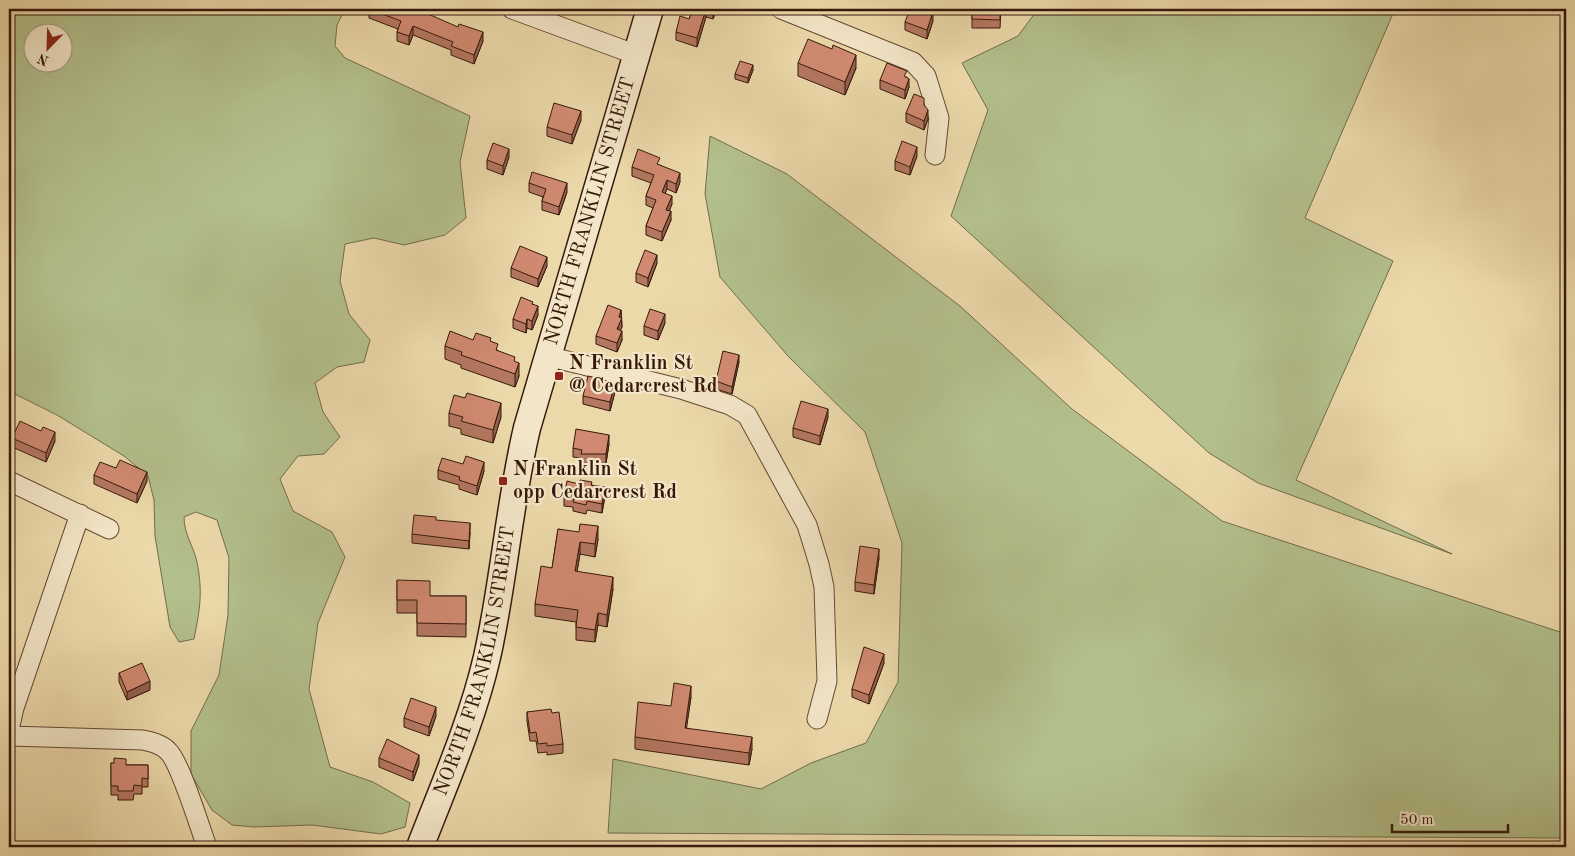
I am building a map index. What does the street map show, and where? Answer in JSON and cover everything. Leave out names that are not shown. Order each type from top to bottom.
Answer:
[{"type":"main road","name":"NORTH FRANKLIN STREET","points":[[420,847],[473,702],[486,658],[515,484],[527,428],[650,9]]},
{"type":"street","points":[[512,9],[637,55]]},
{"type":"street","points":[[781,9],[913,62],[926,76],[939,118],[936,155]]},
{"type":"street","points":[[547,356],[681,389],[730,405],[747,415],[806,525],[819,564],[824,586],[827,681],[817,719]]},
{"type":"street","points":[[9,481],[109,529]]},
{"type":"street","points":[[9,730],[14,708],[80,514]]},
{"type":"street","points":[[9,736],[143,740],[161,746],[168,750],[176,764],[207,847]]},
{"type":"green space","points":[[9,9],[345,9],[337,25],[335,46],[345,58],[470,116],[460,162],[466,218],[445,235],[404,245],[374,238],[345,244],[340,281],[349,314],[370,340],[364,362],[337,367],[315,383],[323,412],[340,437],[324,454],[298,456],[280,479],[293,511],[332,532],[345,557],[318,623],[309,689],[330,767],[373,782],[410,803],[405,827],[381,834],[312,825],[254,827],[232,825],[212,810],[191,774],[191,731],[219,675],[228,615],[229,558],[217,520],[196,512],[184,517],[185,529],[197,562],[200,600],[194,639],[179,642],[170,627],[155,536],[154,500],[148,476],[124,456],[57,415],[9,391]]},
{"type":"green space","points":[[1038,9],[1395,9],[1305,218],[1393,261],[1296,480],[1452,554],[1258,483],[1209,453],[951,216],[988,110],[962,63],[1018,36]]},
{"type":"green space","points":[[710,136],[787,174],[960,306],[1072,409],[1222,521],[1566,634],[1566,838],[608,833],[613,759],[761,789],[811,763],[866,743],[898,682],[902,543],[865,432],[788,356],[720,277],[705,194]]},
{"type":"building","points":[[369,9],[419,9],[458,27],[459,24],[483,32],[474,55],[451,46],[453,42],[413,26],[409,36],[397,32],[401,21]]},
{"type":"building","points":[[693,9],[706,9],[697,38],[676,32],[680,16],[689,19]]},
{"type":"building","points":[[910,9],[924,9],[933,12],[927,30],[905,22]]},
{"type":"building","points":[[972,9],[1000,9],[1000,20],[972,19]]},
{"type":"building","points":[[808,39],[832,49],[833,45],[856,55],[845,82],[798,63]]},
{"type":"building","points":[[740,61],[753,65],[748,78],[735,74]]},
{"type":"building","points":[[887,63],[907,71],[904,76],[909,79],[905,90],[880,80]]},
{"type":"building","points":[[914,94],[924,98],[924,105],[928,110],[924,121],[906,113]]},
{"type":"building","points":[[554,103],[581,111],[572,135],[547,127]]},
{"type":"building","points":[[902,141],[917,147],[910,167],[895,161]]},
{"type":"building","points":[[493,143],[509,149],[503,166],[487,160]]},
{"type":"building","points":[[638,149],[660,158],[657,164],[680,173],[676,184],[667,180],[662,192],[672,196],[666,210],[671,211],[662,232],[646,226],[656,200],[646,196],[654,175],[632,167]]},
{"type":"building","points":[[532,172],[567,183],[559,207],[542,201],[546,189],[529,183]]},
{"type":"building","points":[[520,246],[547,257],[538,279],[511,268]]},
{"type":"building","points":[[645,250],[657,255],[648,278],[636,273]]},
{"type":"building","points":[[521,297],[538,306],[532,321],[527,319],[526,324],[513,319]]},
{"type":"building","points":[[608,305],[621,310],[619,317],[622,318],[617,329],[622,331],[617,343],[596,336]]},
{"type":"building","points":[[650,309],[665,314],[658,331],[644,326]]},
{"type":"building","points":[[450,331],[473,340],[476,333],[491,338],[490,341],[498,344],[496,350],[515,357],[514,361],[519,363],[515,374],[461,355],[462,352],[445,346]]},
{"type":"building","points":[[723,351],[739,355],[732,387],[716,381]]},
{"type":"building","points":[[588,376],[615,383],[610,402],[583,396]]},
{"type":"building","points":[[467,393],[501,403],[493,430],[461,421],[463,417],[449,413],[454,395],[465,398]]},
{"type":"building","points":[[801,401],[828,409],[820,436],[793,428]]},
{"type":"building","points":[[20,421],[41,431],[43,427],[55,432],[46,453],[12,438]]},
{"type":"building","points":[[576,429],[609,435],[606,454],[581,454],[582,450],[573,448]]},
{"type":"building","points":[[466,456],[484,462],[477,486],[459,480],[460,477],[438,470],[442,458],[463,464]]},
{"type":"building","points":[[120,460],[147,472],[137,494],[94,475],[100,462],[116,468]]},
{"type":"building","points":[[580,480],[592,482],[591,485],[605,487],[602,504],[587,501],[586,505],[573,502],[574,499],[564,497],[567,481],[579,484]]},
{"type":"building","points":[[414,515],[436,517],[436,520],[470,523],[469,541],[412,534]]},
{"type":"building","points":[[580,524],[598,526],[595,544],[580,542],[575,571],[613,577],[607,615],[598,613],[595,630],[576,627],[578,610],[535,604],[541,566],[552,568],[558,529],[579,532]]},
{"type":"building","points":[[860,546],[879,549],[874,585],[855,582]]},
{"type":"building","points":[[397,580],[430,581],[430,596],[466,596],[466,624],[417,623],[417,600],[397,600]]},
{"type":"building","points":[[864,647],[884,654],[869,695],[852,689]]},
{"type":"building","points":[[142,663],[150,681],[127,692],[119,673]]},
{"type":"building","points":[[674,683],[691,686],[685,728],[752,737],[749,753],[635,737],[638,702],[671,706]]},
{"type":"building","points":[[411,698],[436,707],[429,727],[404,718]]},
{"type":"building","points":[[551,709],[552,713],[559,712],[563,744],[547,746],[547,743],[538,744],[536,732],[530,733],[527,712]]},
{"type":"building","points":[[387,739],[419,755],[413,772],[379,758]]},
{"type":"building","points":[[114,758],[126,759],[126,765],[148,765],[148,779],[142,778],[142,786],[134,785],[133,791],[118,791],[118,786],[111,786],[111,763],[114,763]]},
{"type":"place","name":"N Franklin St @ Cedarcrest Rd","points":[[559,376]]},
{"type":"place","name":"N Franklin St opp Cedarcrest Rd","points":[[503,481]]}]
